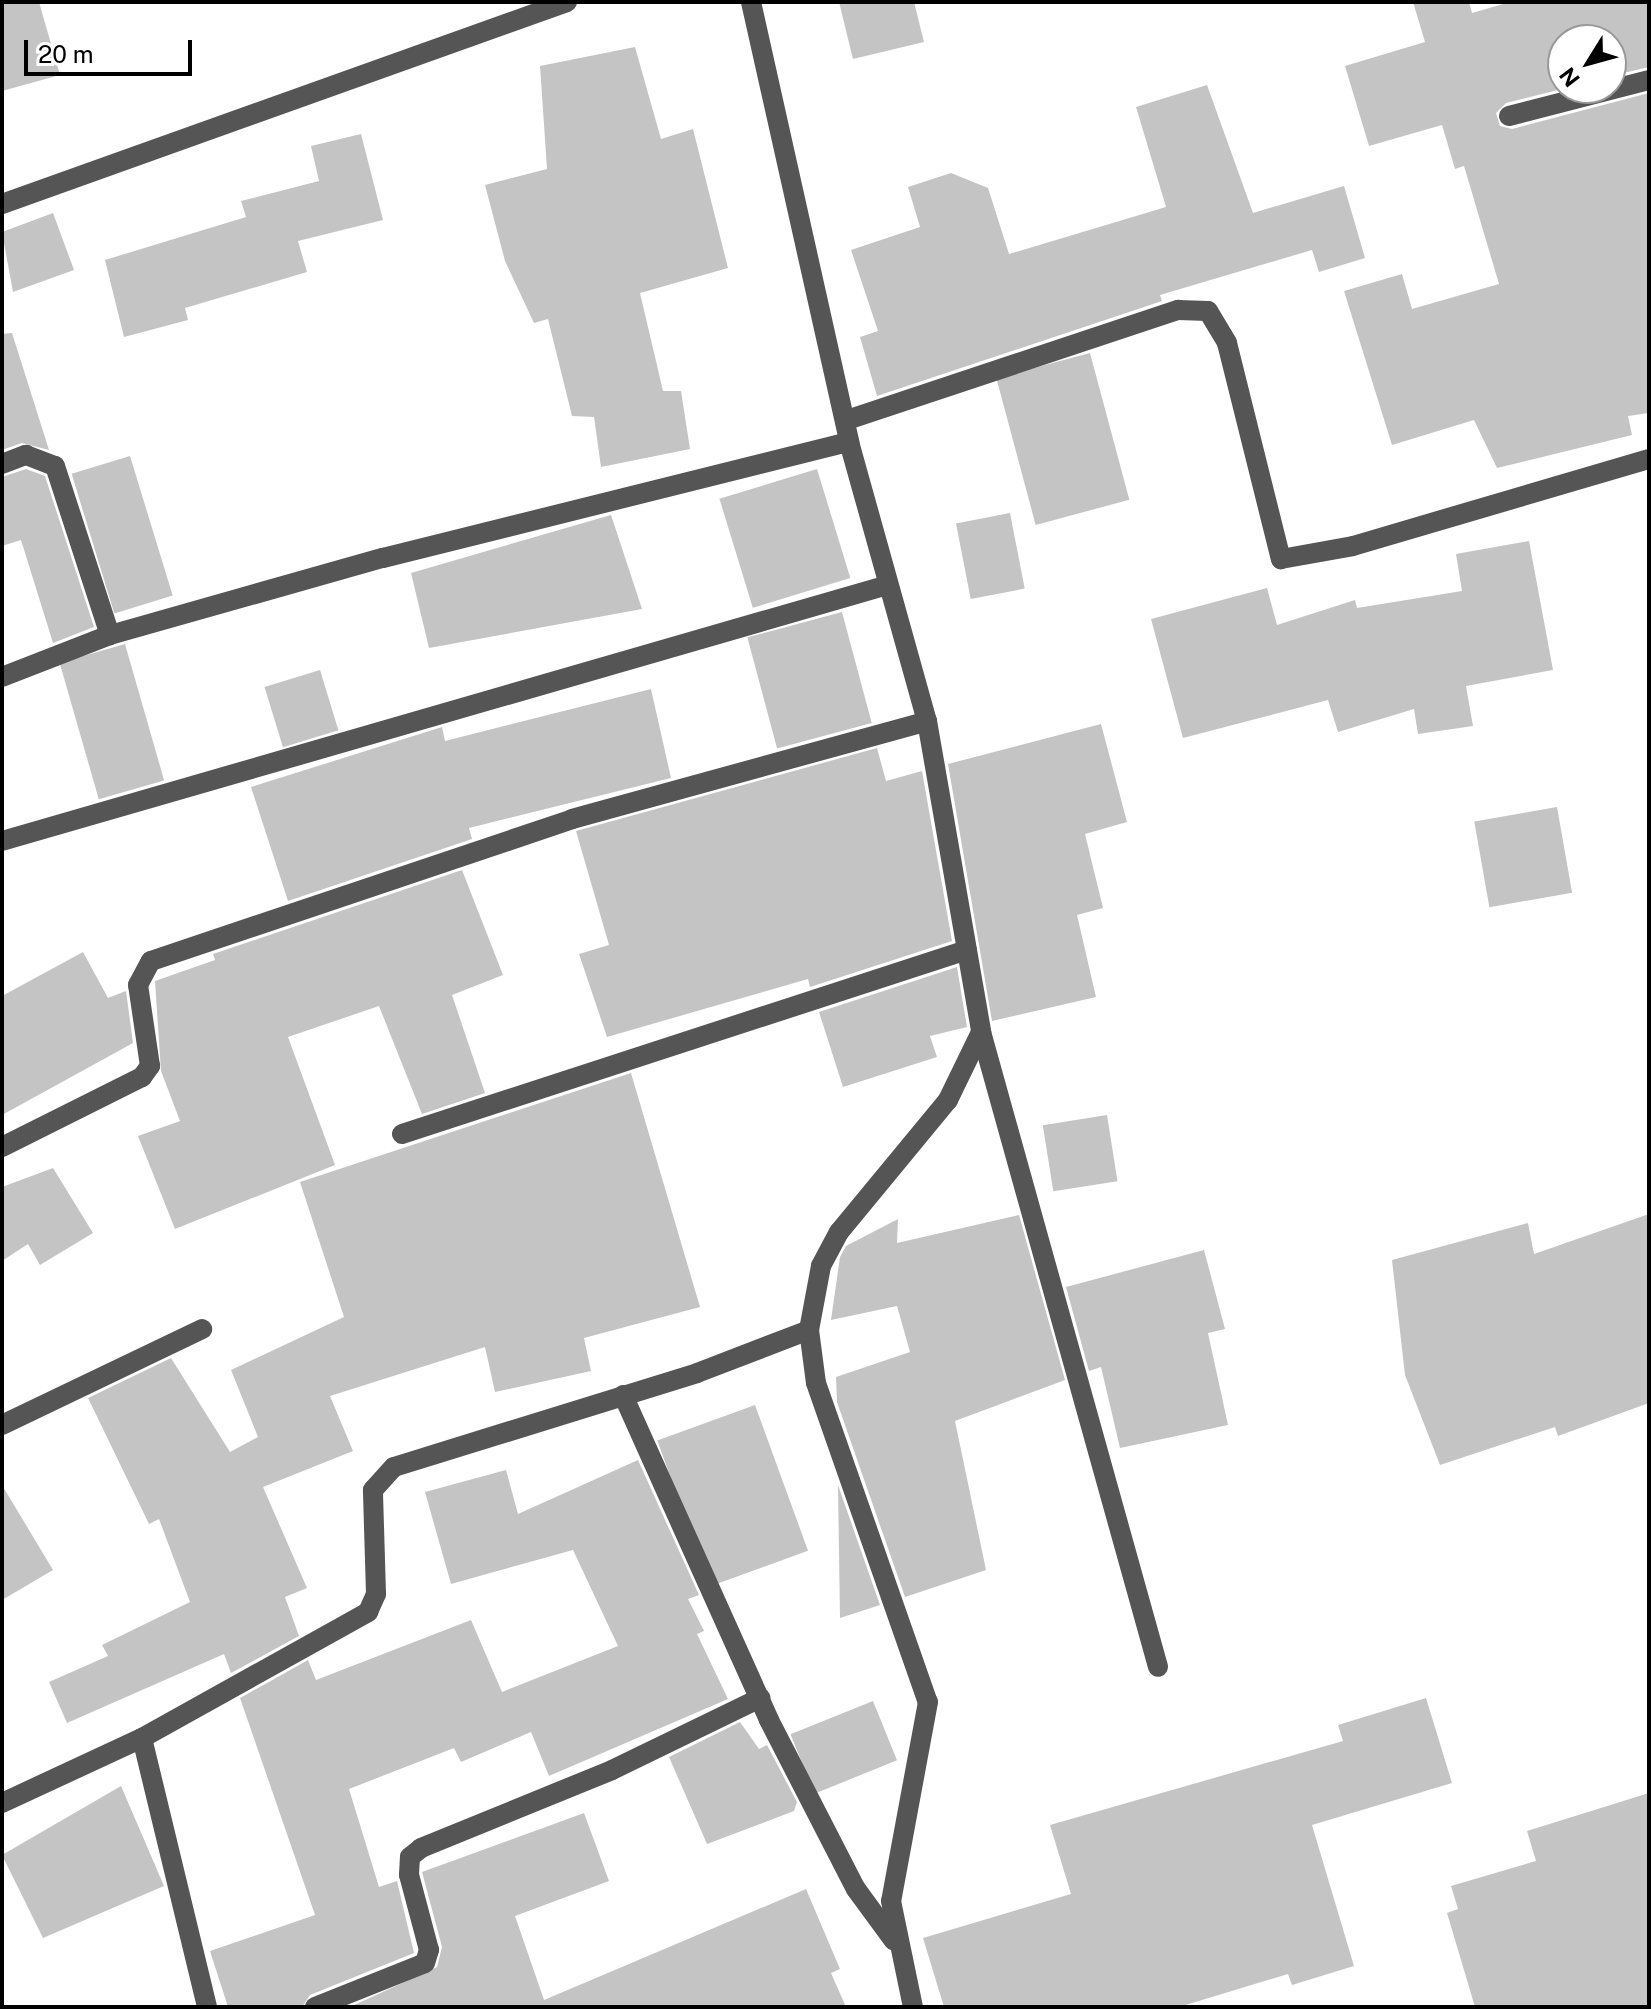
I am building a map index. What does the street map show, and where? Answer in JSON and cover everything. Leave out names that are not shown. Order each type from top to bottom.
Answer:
[{"type":"street","points":[[2,204],[567,2]]},
{"type":"street","points":[[751,2],[850,419],[849,442],[927,721],[981,1032],[1158,1667]]},
{"type":"street","points":[[1509,116],[1649,80]]},
{"type":"street","points":[[850,419],[1178,310],[1208,311],[1227,343],[1281,559],[1353,546],[1649,459]]},
{"type":"street","points":[[2,677],[110,635],[609,497],[849,442]]},
{"type":"street","points":[[2,464],[26,455],[55,466],[110,635]]},
{"type":"street","points":[[2,841],[888,585]]},
{"type":"street","points":[[2,1147],[142,1077],[150,1066],[138,985],[151,961],[572,819],[927,721]]},
{"type":"street","points":[[402,1134],[967,950]]},
{"type":"street","points":[[913,2007],[894,1941],[895,1866],[928,1702],[816,1383],[809,1330],[821,1266],[839,1232],[948,1100],[981,1032]]},
{"type":"street","points":[[2,1425],[202,1329]]},
{"type":"street","points":[[2,1803],[142,1738],[368,1612],[376,1594],[373,1490],[380,1475],[809,1330]]},
{"type":"street","points":[[623,1395],[760,1698],[856,1889],[894,1941]]},
{"type":"street","points":[[315,2007],[425,1963],[429,1950],[409,1875],[410,1857],[421,1848],[612,1770],[760,1698]]},
{"type":"street","points":[[142,1738],[207,2007]]},
{"type":"building","points":[[2,2],[39,2],[60,75],[2,91]]},
{"type":"building","points":[[839,2],[914,2],[924,42],[853,59]]},
{"type":"building","points":[[1413,2],[1469,2],[1472,13],[1510,2],[1649,2],[1649,67],[1627,72],[1627,24],[1547,24],[1547,93],[1506,103],[1496,113],[1500,126],[1512,129],[1607,104],[1627,104],[1627,99],[1649,93],[1649,413],[1628,416],[1632,435],[1497,468],[1474,420],[1392,445],[1344,291],[1402,274],[1412,309],[1499,284],[1464,166],[1455,169],[1442,125],[1369,146],[1345,66],[1425,42]]},
{"type":"building","points":[[635,47],[661,139],[693,129],[728,268],[640,293],[663,391],[681,391],[690,449],[601,467],[594,417],[572,416],[548,319],[534,323],[505,261],[485,185],[547,169],[540,66]]},
{"type":"building","points":[[1207,85],[1253,213],[1344,186],[1365,258],[1319,272],[1312,250],[1160,295],[1162,301],[877,396],[860,337],[878,331],[851,250],[920,227],[908,187],[951,173],[988,188],[1009,254],[1166,207],[1136,107]]},
{"type":"building","points":[[361,134],[383,220],[298,241],[307,272],[185,308],[188,320],[124,337],[105,260],[246,217],[241,201],[319,181],[311,146]]},
{"type":"building","points":[[53,213],[74,270],[13,292],[2,232]]},
{"type":"building","points":[[12,333],[49,450],[22,443],[2,450],[2,334]]},
{"type":"building","points":[[1090,353],[1129,500],[1036,525],[996,378]]},
{"type":"building","points":[[130,456],[173,596],[114,613],[72,474]]},
{"type":"building","points":[[26,469],[45,476],[94,627],[53,643],[21,540],[2,546],[2,477]]},
{"type":"building","points":[[817,469],[850,578],[753,608],[719,499]]},
{"type":"building","points":[[1010,513],[1025,589],[971,599],[956,523]]},
{"type":"building","points":[[611,515],[642,609],[429,648],[411,573]]},
{"type":"building","points":[[1529,541],[1553,670],[1466,686],[1473,726],[1418,734],[1414,709],[1338,732],[1328,700],[1183,738],[1151,619],[1267,588],[1277,625],[1355,600],[1357,608],[1462,591],[1456,554]]},
{"type":"building","points":[[842,612],[872,723],[777,748],[747,637]]},
{"type":"building","points":[[125,644],[164,780],[99,799],[60,663]]},
{"type":"building","points":[[320,670],[338,730],[283,747],[265,687]]},
{"type":"building","points":[[651,689],[671,778],[469,828],[472,839],[288,901],[251,787],[442,727],[445,741]]},
{"type":"building","points":[[1101,724],[1127,822],[1085,834],[1103,908],[1077,915],[1096,997],[992,1021],[948,764]]},
{"type":"building","points":[[877,748],[886,781],[922,771],[952,941],[810,987],[808,979],[607,1037],[579,954],[609,945],[576,831]]},
{"type":"building","points":[[1557,807],[1572,893],[1489,907],[1474,822]]},
{"type":"building","points":[[462,870],[503,975],[452,995],[485,1093],[422,1114],[379,1006],[288,1037],[335,1165],[175,1229],[138,1136],[180,1121],[161,1071],[155,981],[215,960],[213,954]]},
{"type":"building","points":[[83,952],[108,998],[126,991],[133,1043],[2,1115],[2,996]]},
{"type":"building","points":[[957,967],[967,1027],[930,1036],[937,1057],[843,1087],[819,1012]]},
{"type":"building","points":[[631,1073],[700,1307],[584,1338],[591,1371],[495,1392],[485,1347],[330,1396],[353,1451],[263,1487],[307,1588],[285,1597],[299,1636],[231,1673],[224,1654],[67,1723],[49,1682],[108,1656],[102,1645],[190,1602],[159,1519],[149,1524],[88,1398],[171,1358],[230,1452],[258,1437],[231,1370],[344,1317],[300,1182]]},
{"type":"building","points":[[1107,1115],[1117,1181],[1053,1191],[1043,1125]]},
{"type":"building","points":[[53,1168],[93,1233],[40,1265],[28,1244],[2,1261],[2,1187]]},
{"type":"building","points":[[1649,1214],[1649,1403],[1558,1436],[1555,1427],[1440,1465],[1405,1375],[1392,1260],[1528,1223],[1534,1254]]},
{"type":"building","points":[[1019,1215],[1065,1380],[955,1421],[986,1570],[905,1597],[837,1402],[836,1377],[910,1352],[897,1306],[831,1320],[840,1257],[846,1246],[898,1219],[897,1243]]},
{"type":"building","points":[[1204,1250],[1225,1329],[1208,1333],[1228,1425],[1120,1448],[1101,1367],[1089,1371],[1066,1287]]},
{"type":"building","points":[[755,1405],[808,1551],[710,1586],[657,1441]]},
{"type":"building","points":[[638,1460],[699,1595],[688,1599],[704,1631],[697,1634],[728,1699],[549,1776],[531,1732],[461,1762],[454,1748],[349,1789],[379,1887],[397,1881],[414,1953],[310,1995],[302,2007],[228,2007],[210,1951],[315,1915],[240,1698],[308,1660],[316,1680],[471,1620],[502,1692],[618,1646],[573,1550],[451,1584],[425,1492],[506,1470],[518,1514]]},
{"type":"building","points":[[2,1485],[53,1570],[2,1600]]},
{"type":"building","points":[[838,1485],[880,1605],[840,1618]]},
{"type":"building","points":[[1426,1698],[1452,1783],[1312,1825],[1354,1966],[1292,1985],[1288,1974],[1179,2007],[944,2007],[923,1938],[1071,1894],[1050,1825],[1343,1741],[1338,1725]]},
{"type":"building","points":[[873,1701],[897,1760],[814,1794],[790,1734]]},
{"type":"building","points":[[740,1722],[759,1749],[767,1745],[797,1802],[794,1811],[707,1844],[669,1757]]},
{"type":"building","points":[[121,1786],[164,1886],[43,1938],[2,1855]]},
{"type":"building","points":[[1649,1793],[1649,2007],[1475,2007],[1447,1913],[1458,1909],[1451,1886],[1536,1861],[1527,1831]]},
{"type":"building","points":[[584,1813],[609,1881],[515,1916],[544,2000],[806,1889],[840,1969],[831,1973],[846,2007],[350,2007],[437,1967],[442,1947],[422,1872]]}]
